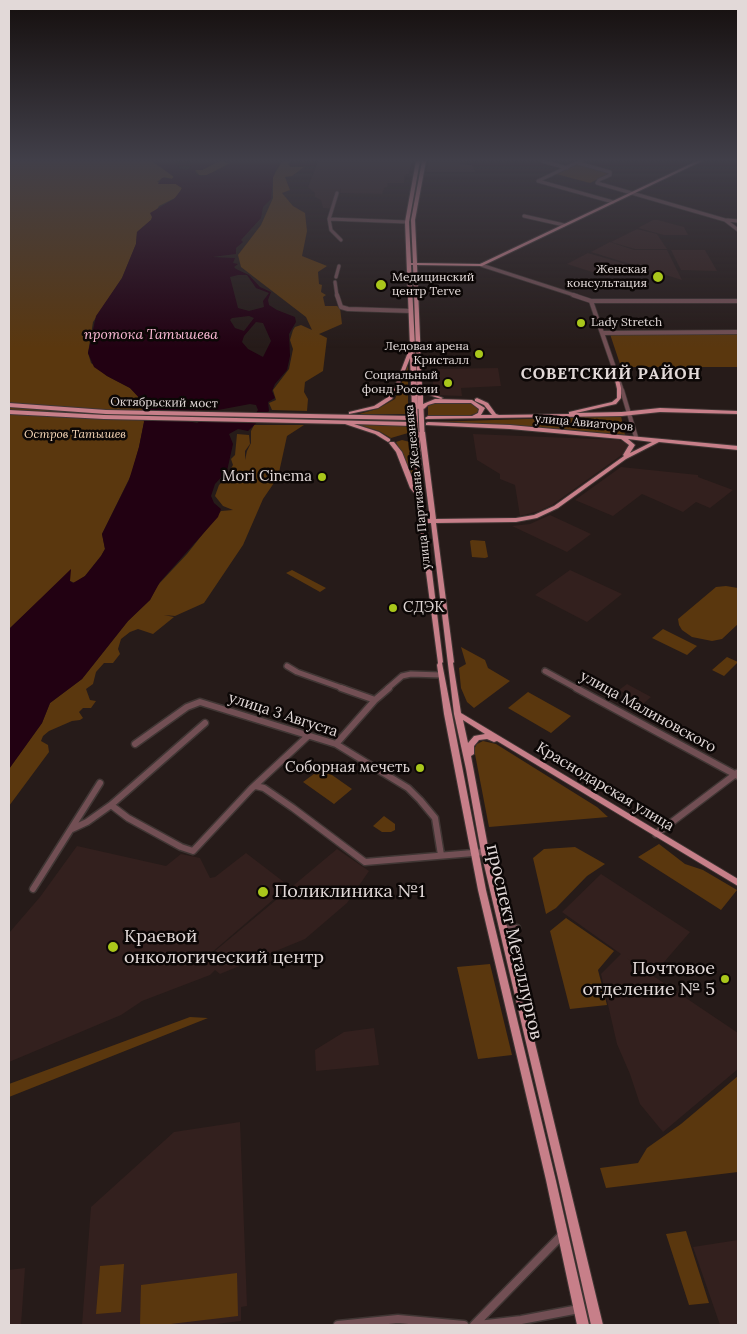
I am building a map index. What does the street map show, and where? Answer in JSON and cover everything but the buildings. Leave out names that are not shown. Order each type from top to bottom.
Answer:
[{"type":"main road","name":"улица Партизана Железняка","points":[[407,223],[412,347],[418,409],[421,498],[441,675],[448,714]]},
{"type":"main road","name":"улица Партизана Железняка","points":[[414,223],[414,264],[420,386],[418,409]]},
{"type":"main road","points":[[408,264],[481,265],[568,223]]},
{"type":"main road","points":[[318,418],[357,412],[384,403],[395,391],[412,347]]},
{"type":"main road","points":[[551,416],[612,404],[619,398],[620,389],[616,376]]},
{"type":"main road","points":[[420,386],[425,393],[436,398],[474,399],[483,402],[494,415],[502,418]]},
{"type":"main road","points":[[418,409],[429,402],[439,401],[472,402],[482,408],[482,412],[477,416],[459,418]]},
{"type":"main road","name":"Октябрьский мост","points":[[9,405],[105,414]]},
{"type":"main road","name":"улица Авиаторов","points":[[738,413],[660,410],[630,414],[459,418],[428,421],[738,448]]},
{"type":"main road","name":"Октябрьский мост","points":[[9,412],[318,418]]},
{"type":"main road","points":[[318,418],[411,421]]},
{"type":"main road","points":[[318,418],[353,425],[377,433],[390,441],[399,452],[413,488],[421,498]]},
{"type":"main road","name":"улица Партизана Железняка","points":[[419,432],[432,510],[458,714]]},
{"type":"main road","points":[[616,436],[624,438],[632,445],[624,458]]},
{"type":"main road","points":[[423,521],[516,520],[539,515],[556,507],[624,458],[651,443],[663,440]]},
{"type":"main road","points":[[432,510],[441,516],[459,521]]},
{"type":"main road","points":[[434,535],[439,527],[459,521]]},
{"type":"main road","points":[[448,714],[458,714]]},
{"type":"main road","name":"проспект Металлургов","points":[[448,714],[475,853],[583,1325]]},
{"type":"main road","name":"Краснодарская улица","points":[[458,714],[738,883]]},
{"type":"main road","name":"проспект Металлургов","points":[[458,714],[485,852],[597,1325]]},
{"type":"main road","points":[[470,769],[470,745],[472,741],[483,736],[500,740]]},
{"type":"main road","points":[[579,1309],[592,1305]]},
{"type":"street","points":[[329,223],[331,230],[341,240]]},
{"type":"street","points":[[556,223],[564,225]]},
{"type":"street","points":[[496,258],[495,266],[509,274]]},
{"type":"street","points":[[481,265],[591,301],[738,301]]},
{"type":"street","points":[[336,277],[339,266]]},
{"type":"street","points":[[335,282],[337,299],[344,308],[411,311]]},
{"type":"street","points":[[591,301],[616,376]]},
{"type":"street","points":[[602,333],[738,332]]},
{"type":"street","points":[[620,389],[630,414],[636,438]]},
{"type":"street","points":[[287,666],[297,672],[375,700]]},
{"type":"street","name":"улица Малиновского","points":[[545,671],[737,774]]},
{"type":"street","points":[[336,744],[375,700],[406,674],[441,675]]},
{"type":"street","name":"улица 3 Августа","points":[[135,744],[187,707],[200,702],[336,744],[408,788],[420,800],[435,818],[441,855]]},
{"type":"street","points":[[72,829],[87,822],[111,805],[205,722]]},
{"type":"street","points":[[111,805],[128,818],[181,847],[193,851],[231,809],[308,736]]},
{"type":"street","points":[[656,834],[737,774]]},
{"type":"street","points":[[33,889],[100,783]]},
{"type":"street","points":[[256,786],[264,788],[293,808],[365,862],[485,852]]},
{"type":"street","points":[[503,929],[518,928]]},
{"type":"street","points":[[476,1325],[563,1234]]},
{"type":"street","points":[[476,1325],[521,1320],[579,1309]]},
{"type":"street","points":[[338,1325],[398,1319],[464,1325]]},
{"type":"shaded area","points":[[647,223],[670,223],[684,227],[688,235],[664,235],[638,228]]},
{"type":"shaded area","points":[[637,229],[657,234],[667,249],[635,249],[611,242]]},
{"type":"shaded area","points":[[610,242],[634,250],[667,250],[682,280],[591,252]]},
{"type":"shaded area","points":[[671,250],[705,250],[717,271],[681,270]]},
{"type":"shaded area","points":[[588,253],[629,265],[608,277],[567,264]]},
{"type":"shaded area","points":[[498,368],[501,386],[461,388],[462,396],[434,395],[432,369]]},
{"type":"shaded area","points":[[473,434],[619,440],[629,444],[623,454],[552,505],[520,516],[515,485],[500,479],[500,474],[477,460]]},
{"type":"shaded area","points":[[621,467],[698,475],[698,477],[733,490],[710,508],[696,502],[683,512],[642,494],[613,516],[575,500]]},
{"type":"shaded area","points":[[550,515],[591,534],[567,552],[512,526],[530,524]]},
{"type":"shaded area","points":[[570,570],[622,594],[587,622],[535,595]]},
{"type":"shaded area","points":[[627,684],[651,697],[643,704],[619,690]]},
{"type":"shaded area","name":"Краевой онкологический центр","points":[[77,846],[166,866],[181,854],[200,858],[210,878],[215,877],[246,853],[289,886],[203,961],[337,849],[369,871],[347,903],[305,939],[220,974],[215,970],[210,975],[142,1001],[121,1015],[9,1062],[9,933],[40,897]]},
{"type":"shaded area","points":[[601,874],[690,932],[652,975],[738,1033],[738,1069],[663,1132],[640,1104],[617,1044],[601,974],[621,954],[562,912]]},
{"type":"shaded area","points":[[374,1028],[379,1065],[316,1071],[315,1050],[344,1032]]},
{"type":"shaded area","points":[[240,1122],[247,1306],[241,1307],[241,1321],[207,1325],[82,1325],[91,1207],[174,1132]]},
{"type":"shaded area","points":[[738,1240],[738,1325],[720,1325],[693,1247]]},
{"type":"shaded area","points":[[25,1268],[21,1325],[9,1325],[9,1270]]},
{"type":"green space","name":"Остров Татышев","points":[[9,223],[147,223],[137,232],[136,244],[122,278],[93,322],[88,353],[91,363],[107,376],[130,388],[143,405],[144,422],[132,473],[102,534],[105,549],[101,556],[85,576],[75,583],[70,581],[38,602],[9,629]]},
{"type":"green space","points":[[262,223],[306,223],[307,231],[302,256],[327,266],[318,272],[319,284],[322,285],[321,292],[326,295],[323,297],[325,306],[337,306],[340,308],[342,324],[319,334],[327,338],[323,371],[305,382],[304,392],[308,399],[307,411],[272,410],[269,403],[276,400],[273,390],[289,369],[293,349],[290,340],[293,330],[301,325],[312,330],[306,317],[241,267],[238,255]]},
{"type":"green space","points":[[610,334],[738,334],[738,367],[621,367]]},
{"type":"green space","points":[[408,365],[408,414],[359,414],[377,409],[395,399]]},
{"type":"green space","points":[[435,403],[472,403],[480,412],[471,415],[428,415],[428,406]]},
{"type":"green space","points":[[621,416],[625,435],[431,422]]},
{"type":"green space","points":[[356,424],[408,426],[408,433],[391,438],[379,431]]},
{"type":"green space","points":[[254,425],[304,425],[287,436],[278,477],[263,499],[243,545],[204,603],[175,616],[164,615],[174,617],[153,634],[138,629],[121,639],[118,649],[120,654],[113,663],[104,663],[96,672],[93,684],[86,689],[90,700],[96,701],[91,708],[83,708],[79,712],[83,718],[80,720],[72,721],[49,731],[43,736],[41,741],[48,745],[49,752],[9,806],[9,769],[42,723],[50,703],[82,679],[128,621],[150,600],[157,586],[187,554],[221,511],[233,510],[223,506],[215,496],[219,485],[235,470],[229,472],[233,465],[231,459],[235,455],[237,434],[249,435],[250,444],[245,451],[245,460],[251,443],[251,431]]},
{"type":"green space","points":[[402,440],[410,442],[414,479],[396,442]]},
{"type":"green space","points":[[470,541],[485,541],[488,557],[472,557]]},
{"type":"green space","points":[[292,570],[326,588],[320,592],[286,573]]},
{"type":"green space","points":[[716,587],[738,588],[738,624],[722,639],[712,641],[692,637],[682,630],[678,619]]},
{"type":"green space","points":[[663,629],[697,646],[687,655],[652,638]]},
{"type":"green space","points":[[461,647],[485,660],[488,668],[510,681],[474,708],[467,702],[461,688],[459,668],[466,664]]},
{"type":"green space","points":[[727,657],[738,662],[724,676],[712,670]]},
{"type":"green space","points":[[528,692],[571,716],[551,733],[508,708]]},
{"type":"green space","points":[[483,741],[496,744],[597,807],[608,817],[489,827],[474,749],[477,744]]},
{"type":"green space","points":[[322,768],[352,789],[334,804],[303,782]]},
{"type":"green space","points":[[384,816],[395,824],[395,830],[382,832],[373,826]]},
{"type":"green space","points":[[659,844],[685,864],[703,870],[737,890],[721,910],[638,857]]},
{"type":"green space","points":[[575,847],[605,864],[587,876],[556,908],[546,914],[533,858],[544,849]]},
{"type":"green space","points":[[566,918],[614,951],[598,970],[607,1005],[570,1009],[550,931]]},
{"type":"green space","points":[[490,964],[512,1055],[478,1059],[457,967]]},
{"type":"green space","points":[[190,1017],[208,1018],[9,1097],[9,1084]]},
{"type":"green space","points":[[738,1076],[738,1172],[606,1188],[600,1168],[638,1163],[647,1148],[681,1124]]},
{"type":"green space","points":[[686,1231],[709,1303],[689,1305],[666,1234]]},
{"type":"green space","points":[[124,1264],[121,1312],[96,1314],[100,1266]]},
{"type":"green space","points":[[237,1273],[238,1316],[162,1325],[140,1325],[141,1285]]},
{"type":"water","name":"протока Татышева","points":[[147,223],[256,223],[241,240],[243,242],[236,248],[236,254],[212,257],[235,258],[233,263],[238,264],[234,267],[236,269],[249,275],[260,287],[271,292],[268,300],[269,305],[295,317],[296,322],[289,334],[290,356],[287,370],[275,384],[272,391],[275,398],[268,402],[269,411],[248,431],[238,429],[229,434],[233,444],[227,471],[215,484],[211,496],[214,503],[221,509],[218,517],[160,582],[150,600],[128,621],[82,679],[50,703],[42,723],[9,769],[9,629],[71,569],[70,581],[73,583],[85,576],[101,556],[105,549],[102,534],[129,480],[139,447],[144,422],[141,400],[130,388],[94,367],[88,353],[96,316],[122,278],[136,244],[137,232]],"holes":[[[247,275],[256,288],[269,293],[263,301],[264,307],[249,311],[238,308],[230,277]],[[249,316],[254,318],[244,331],[235,328],[230,320],[232,318]],[[256,322],[263,323],[271,341],[263,357],[248,349],[242,342],[244,336]],[[250,404],[256,405],[258,410],[254,416],[240,420],[203,420],[197,423],[187,421],[186,417],[196,410],[218,410]]]},
{"type":"pier","points":[[140,410],[225,411],[195,412],[189,418],[196,420],[210,416],[245,417],[254,412],[272,412],[260,422],[141,420]]},
{"type":"place","name":"Женская консультация","points":[[658,277]]},
{"type":"place","name":"Медицинский центр Terve","points":[[381,285]]},
{"type":"place","name":"Lady Stretch","points":[[581,323]]},
{"type":"place","name":"Ледовая арена Кристалл","points":[[479,354]]},
{"type":"place","name":"Социальный фонд России","points":[[448,383]]},
{"type":"place","name":"Mori Cinema","points":[[322,477]]},
{"type":"place","name":"СДЭК","points":[[393,608]]},
{"type":"place","name":"Соборная мечеть","points":[[420,768]]},
{"type":"place","name":"Поликлиника №1","points":[[263,892]]},
{"type":"place","name":"Краевой онкологический центр","points":[[113,947]]},
{"type":"place","name":"Почтовое отделение № 5","points":[[725,979]]},
{"type":"district","name":"СОВЕТСКИЙ РАЙОН","points":[[611,374]]}]
